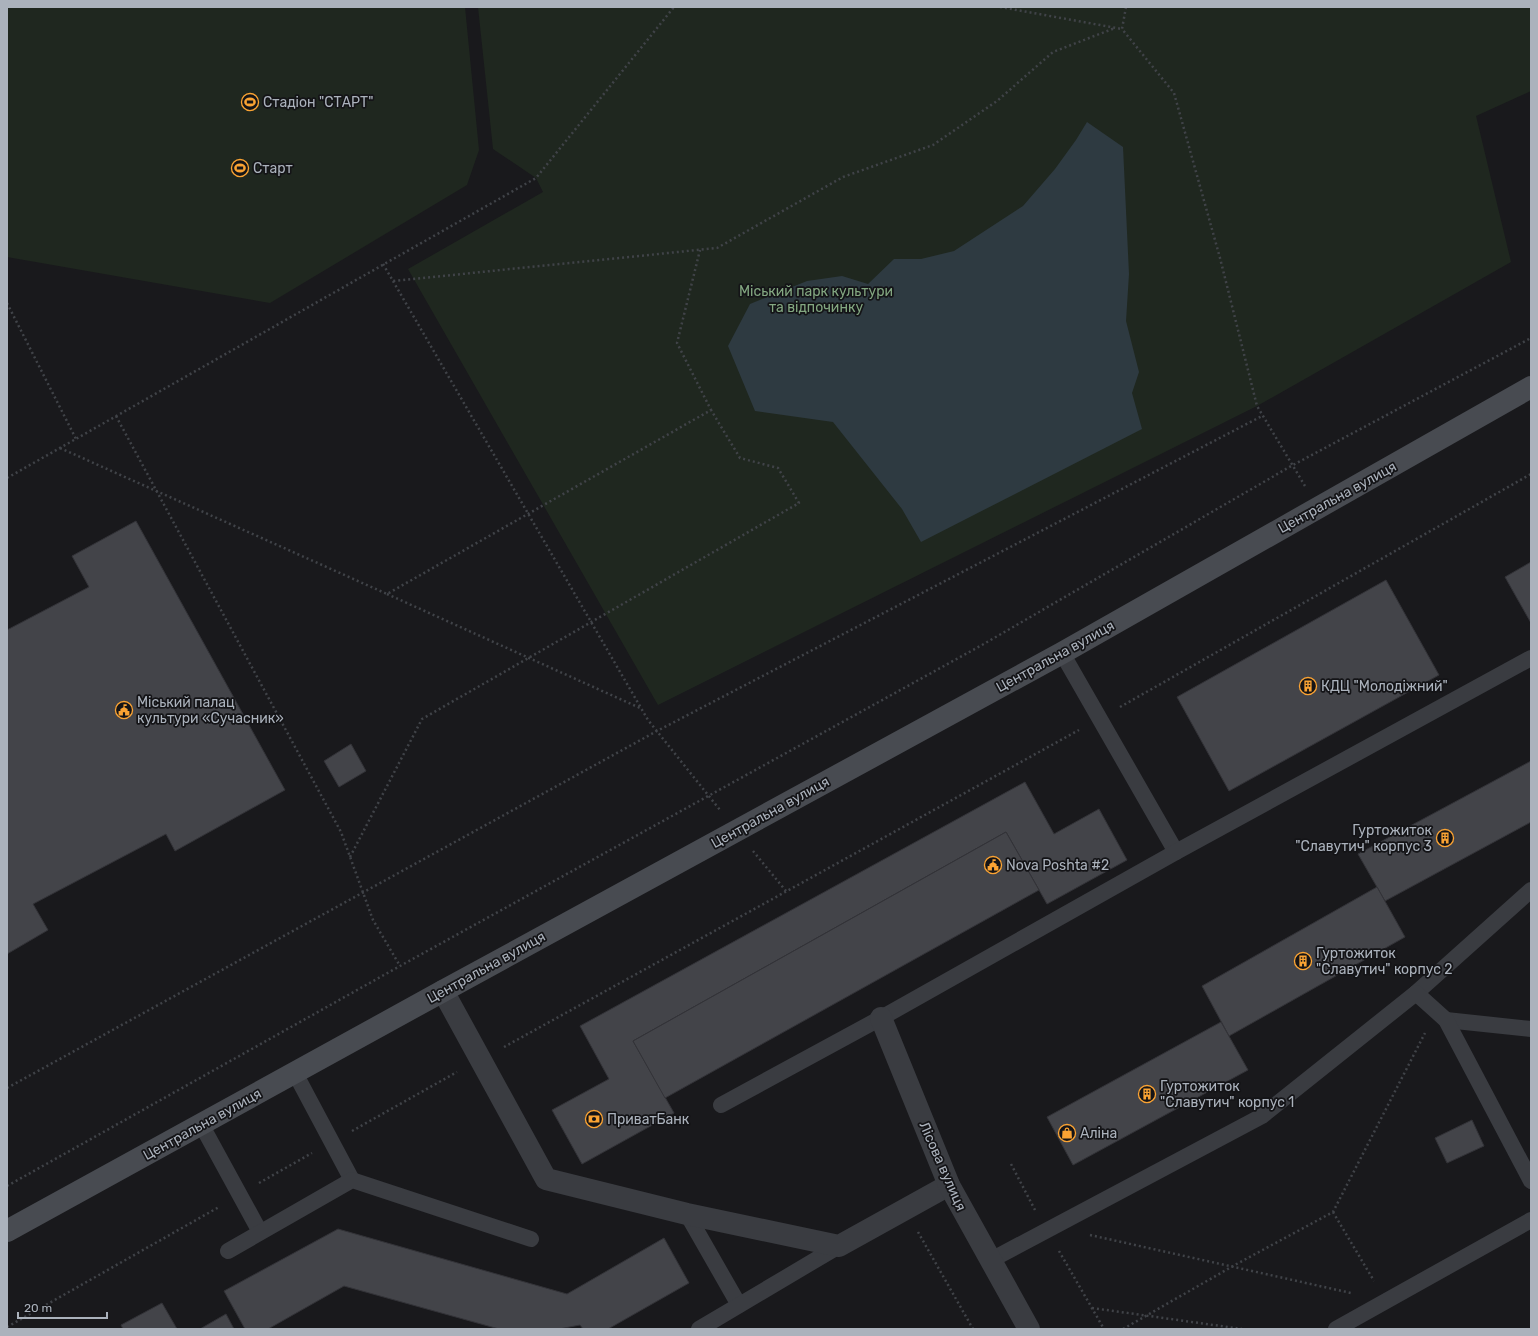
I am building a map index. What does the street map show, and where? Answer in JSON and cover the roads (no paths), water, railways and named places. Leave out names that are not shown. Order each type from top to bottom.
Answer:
[{"type":"street","name":"Центральна вулиця","points":[[7,1231],[736,830],[1062,653],[1531,387]]},
{"type":"street","points":[[443,991],[546,1179],[688,1214],[839,1246],[949,1185]]},
{"type":"street","name":"Лісова вулиця","points":[[881,1018],[949,1185],[1029,1329]]},
{"type":"lane","points":[[1062,653],[1176,852]]},
{"type":"lane","points":[[721,1105],[881,1018],[1176,852],[1531,658]]},
{"type":"lane","points":[[991,1260],[1262,1116],[1416,993],[1531,890]]},
{"type":"lane","points":[[1416,993],[1441,1016],[1531,1181]]},
{"type":"lane","points":[[1441,1016],[1531,1029]]},
{"type":"lane","points":[[295,1073],[352,1180],[531,1239]]},
{"type":"lane","points":[[202,1124],[260,1232]]},
{"type":"lane","points":[[228,1250],[352,1180]]},
{"type":"lane","points":[[688,1214],[740,1306]]},
{"type":"lane","points":[[1336,1329],[1531,1220]]},
{"type":"lane","points":[[699,1329],[839,1246]]},
{"type":"place","name":"Стадіон \"СТАРТ\"","points":[[250,102]]},
{"type":"place","name":"Старт","points":[[240,168]]},
{"type":"place","name":"КДЦ \"Молодіжний\"","points":[[1308,686]]},
{"type":"place","name":"Міський палац культури «Сучасник»","points":[[124,710]]},
{"type":"place","name":"Гуртожиток \"Славутич\" корпус 3","points":[[1445,838]]},
{"type":"place","name":"Nova Poshta #2","points":[[993,865]]},
{"type":"place","name":"Гуртожиток \"Славутич\" корпус 2","points":[[1303,961]]},
{"type":"place","name":"Гуртожиток \"Славутич\" корпус 1","points":[[1147,1094]]},
{"type":"place","name":"ПриватБанк","points":[[594,1119]]},
{"type":"place","name":"Аліна","points":[[1067,1133]]},
{"type":"park label","name":"Міський парк культури та відпочинку","points":[[816,300]]}]
